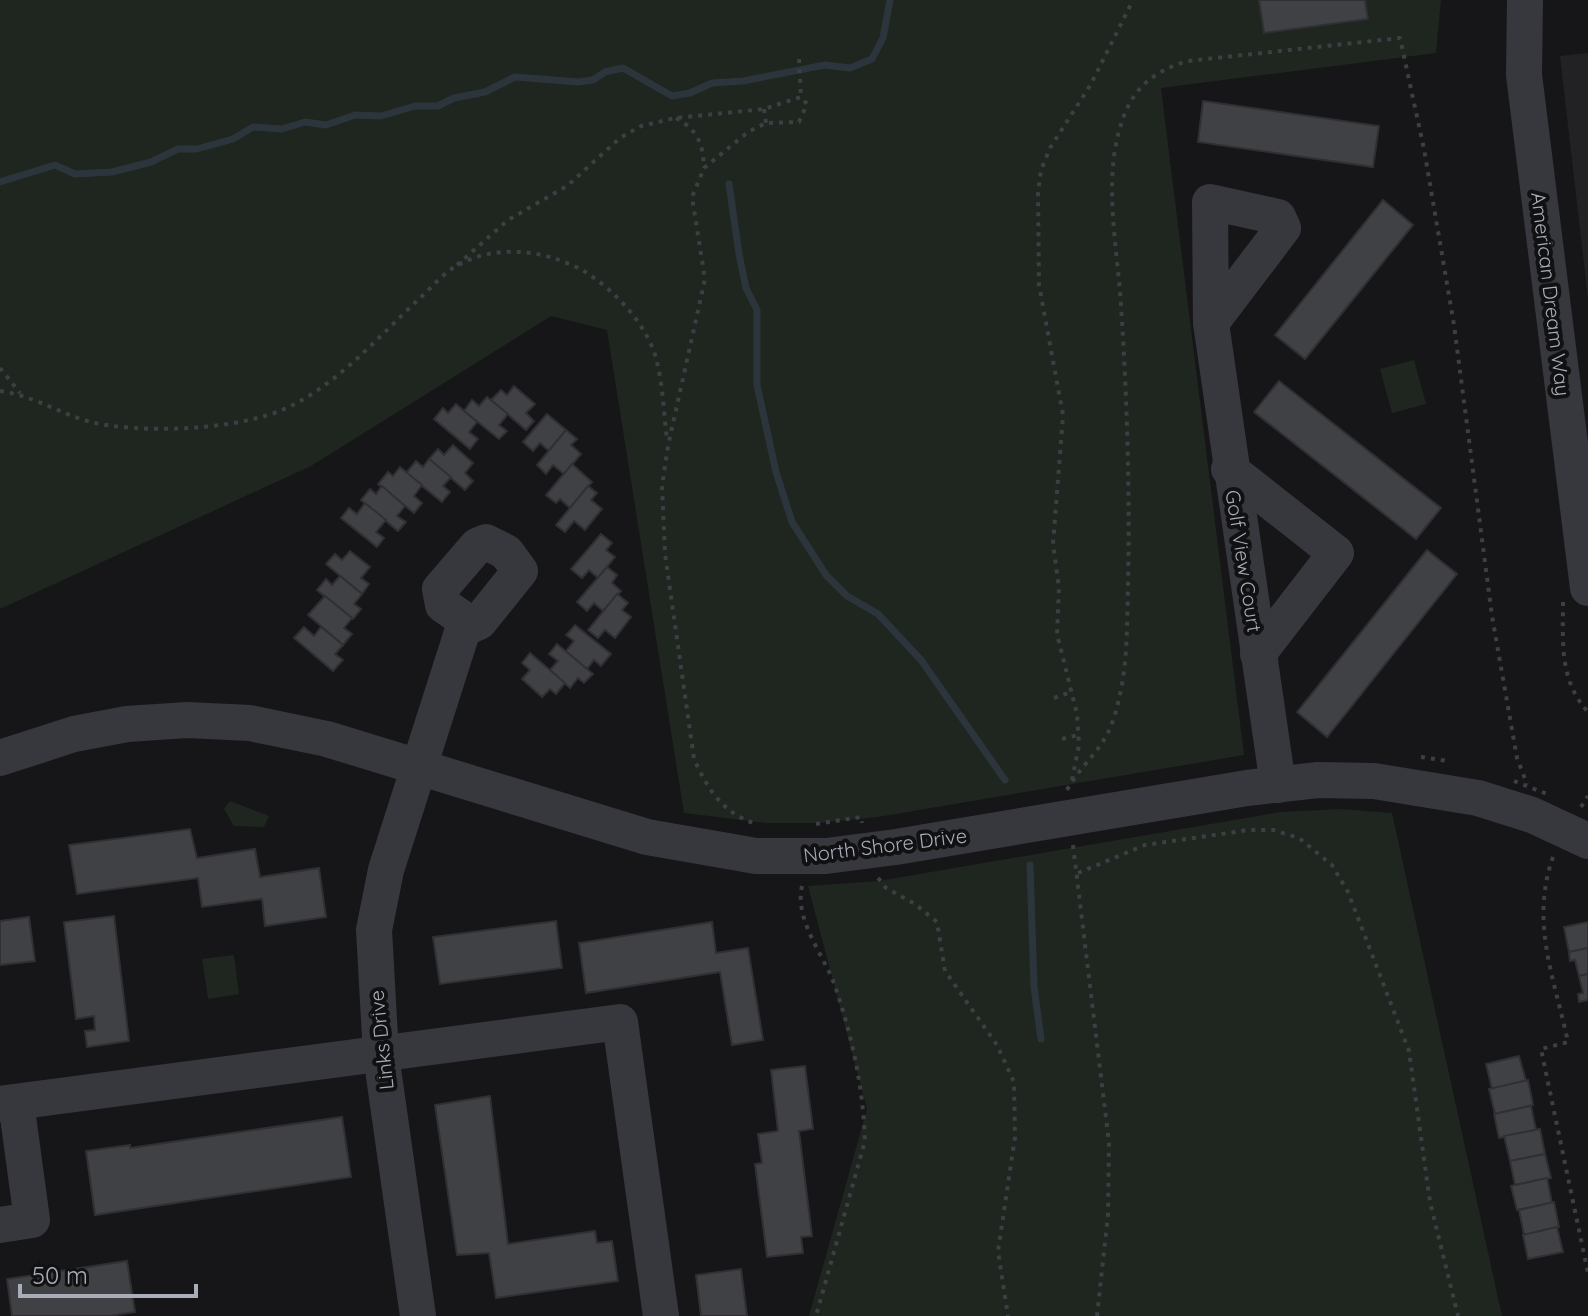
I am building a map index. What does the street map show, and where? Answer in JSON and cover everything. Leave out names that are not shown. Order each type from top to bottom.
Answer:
[{"type":"street","name":"American Dream Way","points":[[1525,0],[1524,75],[1588,588]]},
{"type":"street","name":"Golf View Court","points":[[1211,323],[1229,469],[1278,785]]},
{"type":"street","name":"Golf View Court","points":[[1229,469],[1336,553],[1258,654]]},
{"type":"street","name":"Links Drive","points":[[418,1316],[381,1055],[374,963],[375,920],[386,870],[465,623]]},
{"type":"street","name":"North Shore Drive","points":[[0,758],[51,740],[103,728],[157,721],[216,720],[287,729],[647,837],[736,854],[783,857],[826,856],[896,847],[1318,780],[1374,781],[1428,787],[1478,798],[1562,846]]},
{"type":"street","points":[[0,1225],[32,1220],[8,1103],[620,1022],[661,1316]]},
{"type":"path","points":[[1133,0],[1091,84],[1050,148],[1041,170],[1038,193],[1039,285],[1063,415],[1053,544],[1059,588],[1057,634],[1078,735],[1071,782],[1108,737],[1126,653],[1128,408],[1113,206],[1115,158],[1125,114],[1137,92],[1162,68],[1188,61],[1400,38],[1424,149],[1452,310],[1492,616],[1517,758],[1529,789],[1540,793]]},
{"type":"path","points":[[767,825],[753,824],[720,804],[706,787],[694,759],[665,554],[662,486],[705,279],[692,197],[704,168],[748,132],[766,123],[799,122],[807,104],[801,97],[799,59]]},
{"type":"path","points":[[0,391],[21,395],[55,411],[123,427],[202,425],[277,411],[305,397],[343,368],[508,220],[567,186],[620,138],[641,126],[675,118],[764,109],[801,97]]},
{"type":"path","points":[[764,109],[766,123]]},
{"type":"path","points":[[675,118],[692,127],[699,138],[704,168]]},
{"type":"path","points":[[457,265],[481,255],[530,252],[560,260],[607,289],[632,315],[657,360],[668,446]]},
{"type":"path","points":[[0,368],[21,395]]},
{"type":"path","points":[[1054,698],[1071,692]]},
{"type":"path","points":[[1062,739],[1078,735]]},
{"type":"path","points":[[1407,756],[1436,757],[1462,765]]},
{"type":"path","points":[[1501,777],[1547,794]]},
{"type":"path","points":[[1588,796],[1542,890],[1541,923],[1568,1042],[1541,1049],[1588,1273]]},
{"type":"path","points":[[805,825],[861,817]]},
{"type":"path","points":[[1078,873],[1145,845],[1249,830],[1273,830],[1299,838],[1332,865],[1348,892],[1409,1051],[1430,1202],[1458,1316]]},
{"type":"path","points":[[1088,845],[1073,848],[1109,1143],[1108,1215],[1097,1316]]},
{"type":"path","points":[[879,881],[929,913],[937,922],[941,958],[950,982],[997,1045],[1014,1082],[1015,1137],[998,1251],[1008,1316]]},
{"type":"path","points":[[800,886],[815,951],[835,984],[846,1019],[862,1082],[864,1113],[865,1141],[816,1316]]},
{"type":"shaded area","points":[[0,0],[1441,0],[1436,53],[1161,88],[1244,755],[878,817],[817,823],[766,823],[684,813],[607,330],[551,316],[311,466],[0,609]]},
{"type":"shaded area","points":[[1588,53],[1588,299],[1560,56]]},
{"type":"shaded area","points":[[1414,360],[1426,404],[1392,413],[1380,369]]},
{"type":"shaded area","points":[[230,801],[269,816],[264,827],[234,826],[224,809]]},
{"type":"shaded area","points":[[1341,809],[1392,813],[1502,1316],[809,1316],[867,1109],[808,886],[879,881],[1280,812]]},
{"type":"shaded area","points":[[234,955],[239,994],[208,999],[202,959]]},
{"type":"building","points":[[1259,0],[1365,0],[1368,19],[1264,33]]},
{"type":"building","points":[[1203,101],[1379,126],[1373,167],[1198,142]]},
{"type":"building","points":[[1383,200],[1413,225],[1305,359],[1275,335]]},
{"type":"building","points":[[1279,381],[1441,508],[1416,539],[1254,412]]},
{"type":"building","points":[[514,386],[535,404],[526,413],[534,421],[526,430],[491,400],[501,390],[507,395]]},
{"type":"building","points":[[487,397],[508,414],[499,425],[507,431],[499,439],[464,411],[472,400],[479,406]]},
{"type":"building","points":[[456,404],[477,422],[469,432],[478,439],[470,449],[434,419],[443,408],[448,413]]},
{"type":"building","points":[[547,414],[566,430],[549,451],[540,443],[533,451],[523,442]]},
{"type":"building","points":[[566,430],[577,439],[571,445],[581,454],[564,474],[553,465],[546,474],[537,465]]},
{"type":"building","points":[[453,445],[473,463],[465,473],[473,481],[465,490],[429,459],[438,449],[444,455]]},
{"type":"building","points":[[429,459],[451,477],[443,486],[450,492],[442,502],[406,473],[416,461],[423,467]]},
{"type":"building","points":[[572,464],[592,482],[570,508],[560,499],[556,503],[546,495]]},
{"type":"building","points":[[400,467],[422,485],[414,496],[422,503],[414,513],[378,484],[388,472],[393,476]]},
{"type":"building","points":[[382,486],[405,506],[397,516],[406,522],[398,531],[361,500],[370,489],[376,494]]},
{"type":"building","points":[[588,486],[597,493],[591,500],[602,509],[585,530],[574,521],[565,532],[556,525]]},
{"type":"building","points":[[365,503],[386,520],[376,532],[384,538],[377,547],[341,518],[349,508],[357,514]]},
{"type":"building","points":[[601,534],[612,543],[606,550],[615,557],[598,578],[589,570],[582,578],[571,569]]},
{"type":"building","points":[[1427,550],[1457,574],[1327,737],[1297,712]]},
{"type":"building","points":[[350,551],[370,567],[361,578],[369,584],[362,594],[326,564],[335,554],[342,560]]},
{"type":"building","points":[[607,567],[617,575],[612,583],[621,591],[603,611],[594,603],[587,611],[577,602]]},
{"type":"building","points":[[340,576],[362,594],[354,604],[361,609],[353,619],[317,590],[326,579],[332,585]]},
{"type":"building","points":[[617,594],[628,603],[622,610],[631,617],[615,638],[605,630],[598,638],[588,630]]},
{"type":"building","points":[[325,596],[352,618],[344,628],[352,634],[343,645],[308,615]]},
{"type":"building","points":[[575,625],[611,654],[601,666],[594,660],[587,669],[566,651],[574,641],[566,635]]},
{"type":"building","points":[[304,627],[314,636],[321,627],[343,645],[335,654],[343,660],[333,671],[294,638]]},
{"type":"building","points":[[557,644],[593,674],[584,683],[578,678],[570,688],[550,670],[558,661],[549,654]]},
{"type":"building","points":[[530,653],[565,683],[556,694],[550,689],[542,697],[522,679],[530,670],[522,663]]},
{"type":"building","points":[[190,829],[197,858],[255,849],[260,877],[319,868],[326,917],[265,926],[262,899],[202,907],[198,878],[77,894],[69,845]]},
{"type":"building","points":[[114,916],[129,1041],[87,1047],[85,1031],[95,1030],[94,1016],[76,1019],[64,922]]},
{"type":"building","points":[[29,917],[35,961],[0,965],[0,921]]},
{"type":"building","points":[[556,921],[562,968],[440,984],[433,937]]},
{"type":"building","points":[[712,922],[716,953],[748,948],[763,1040],[732,1045],[720,972],[586,993],[579,943]]},
{"type":"building","points":[[1588,922],[1588,948],[1569,952],[1564,927]]},
{"type":"building","points":[[1588,948],[1588,974],[1579,976],[1575,960],[1570,961],[1569,952]]},
{"type":"building","points":[[1588,974],[1588,1000],[1579,1002],[1578,994],[1583,993],[1579,976]]},
{"type":"building","points":[[1519,1056],[1526,1081],[1492,1089],[1486,1064]]},
{"type":"building","points":[[805,1066],[813,1129],[799,1131],[812,1236],[801,1237],[803,1253],[767,1257],[755,1164],[762,1163],[758,1134],[778,1131],[771,1070]]},
{"type":"building","points":[[1528,1080],[1533,1105],[1495,1114],[1489,1089]]},
{"type":"building","points":[[490,1096],[508,1244],[595,1231],[597,1243],[612,1241],[618,1281],[496,1298],[489,1253],[457,1255],[435,1105]]},
{"type":"building","points":[[1531,1106],[1536,1130],[1499,1138],[1494,1114]]},
{"type":"building","points":[[342,1117],[351,1177],[95,1215],[86,1151],[130,1145],[130,1148]]},
{"type":"building","points":[[1540,1129],[1545,1154],[1510,1161],[1504,1136]]},
{"type":"building","points":[[1545,1154],[1551,1178],[1515,1185],[1510,1161]]},
{"type":"building","points":[[1547,1178],[1552,1203],[1517,1210],[1511,1186]]},
{"type":"building","points":[[1554,1202],[1559,1227],[1524,1235],[1519,1210]]},
{"type":"building","points":[[1557,1227],[1563,1252],[1528,1259],[1523,1235]]},
{"type":"building","points":[[127,1261],[135,1312],[110,1316],[12,1316],[7,1279]]},
{"type":"building","points":[[741,1269],[747,1316],[701,1316],[696,1275]]},
{"type":"waterway","points":[[0,182],[55,165],[75,174],[112,172],[151,162],[178,149],[197,149],[233,139],[253,127],[282,129],[305,122],[326,125],[355,115],[381,116],[415,106],[438,106],[454,98],[485,92],[515,77],[578,82],[593,80],[605,72],[623,68],[672,96],[690,93],[712,83],[743,81],[825,65],[850,68],[872,59],[883,38],[890,0]]},
{"type":"waterway","points":[[729,184],[746,288],[757,310],[757,385],[776,472],[792,522],[826,575],[847,596],[878,614],[921,660],[1005,780]]},
{"type":"waterway","points":[[1030,865],[1034,987],[1041,1039]]}]
